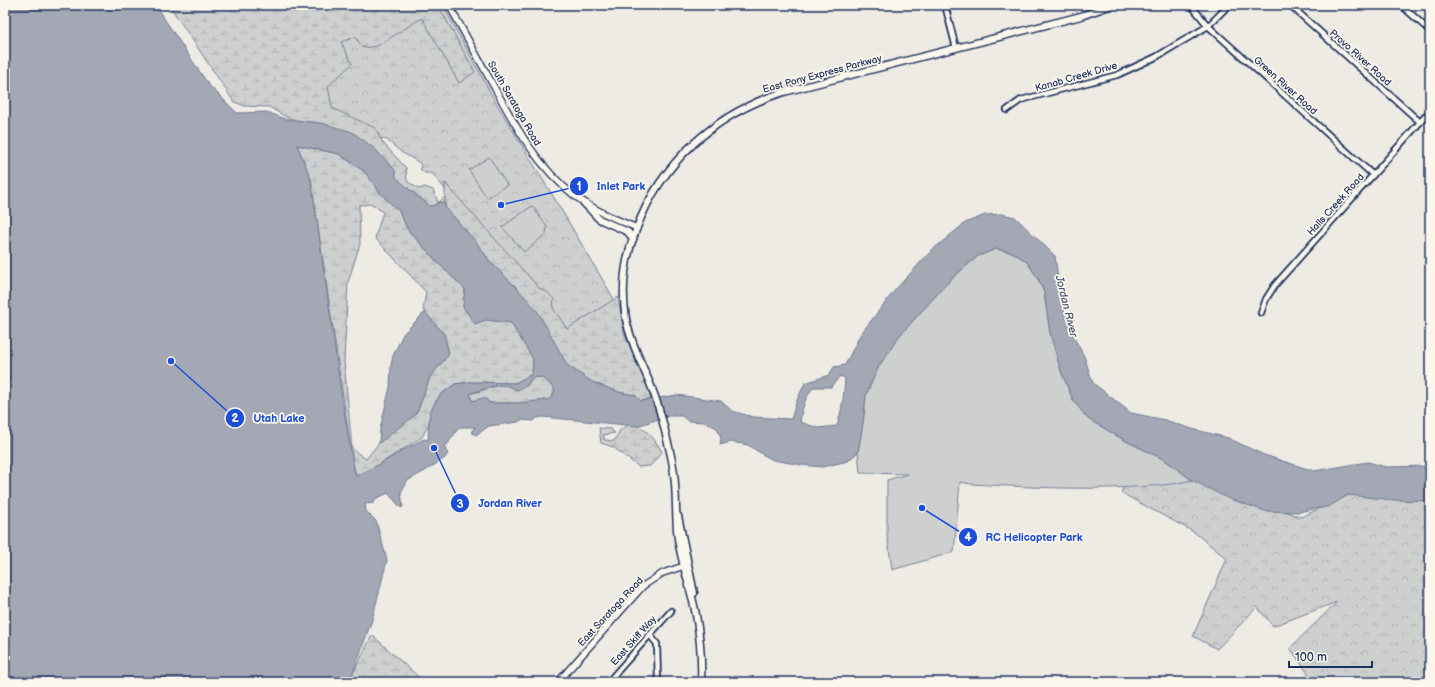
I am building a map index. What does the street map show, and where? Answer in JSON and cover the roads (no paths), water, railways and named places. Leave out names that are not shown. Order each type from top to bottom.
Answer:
[{"type":"main road","name":"East Pony Express Parkway","points":[[696,614],[676,525],[674,474],[663,422],[655,396],[633,345],[626,318],[624,299],[625,271],[633,239],[652,194],[676,162],[699,138],[733,114],[754,103],[780,94],[1081,16],[1112,5]]},
{"type":"main road","points":[[581,200],[599,219],[626,231],[633,239]]},
{"type":"main road","name":"East Pony Express Parkway","points":[[676,506],[694,588],[701,650],[701,682]]},
{"type":"street","name":"South Saratoga Road","points":[[449,5],[505,107],[533,152],[552,176],[581,200],[609,216],[637,228]]},
{"type":"street","points":[[945,5],[956,48]]},
{"type":"street","name":"Green River Road","points":[[1191,5],[1208,26],[1373,175]]},
{"type":"street","name":"Kanab Creek Drive","points":[[1007,110],[1021,100],[1117,75],[1156,57],[1208,26],[1229,5]]},
{"type":"street","name":"Provo River Road","points":[[1290,5],[1420,122]]},
{"type":"street","points":[[1401,5],[1430,31]]},
{"type":"street","name":"Halls Creek Road","points":[[1261,313],[1266,299],[1275,284],[1430,111]]},
{"type":"street","name":"East Saratoga Road","points":[[558,682],[643,586],[664,573],[684,566]]},
{"type":"street","name":"East Skiff Way","points":[[608,682],[671,611]]},
{"type":"street","points":[[650,635],[656,644],[659,672],[659,682],[653,682]]},
{"type":"place","name":"Inlet Park","points":[[501,205]]},
{"type":"place","name":"Utah Lake","points":[[171,361]]},
{"type":"place","name":"Jordan River","points":[[434,448]]},
{"type":"place","name":"RC Helicopter Park","points":[[922,508]]}]
